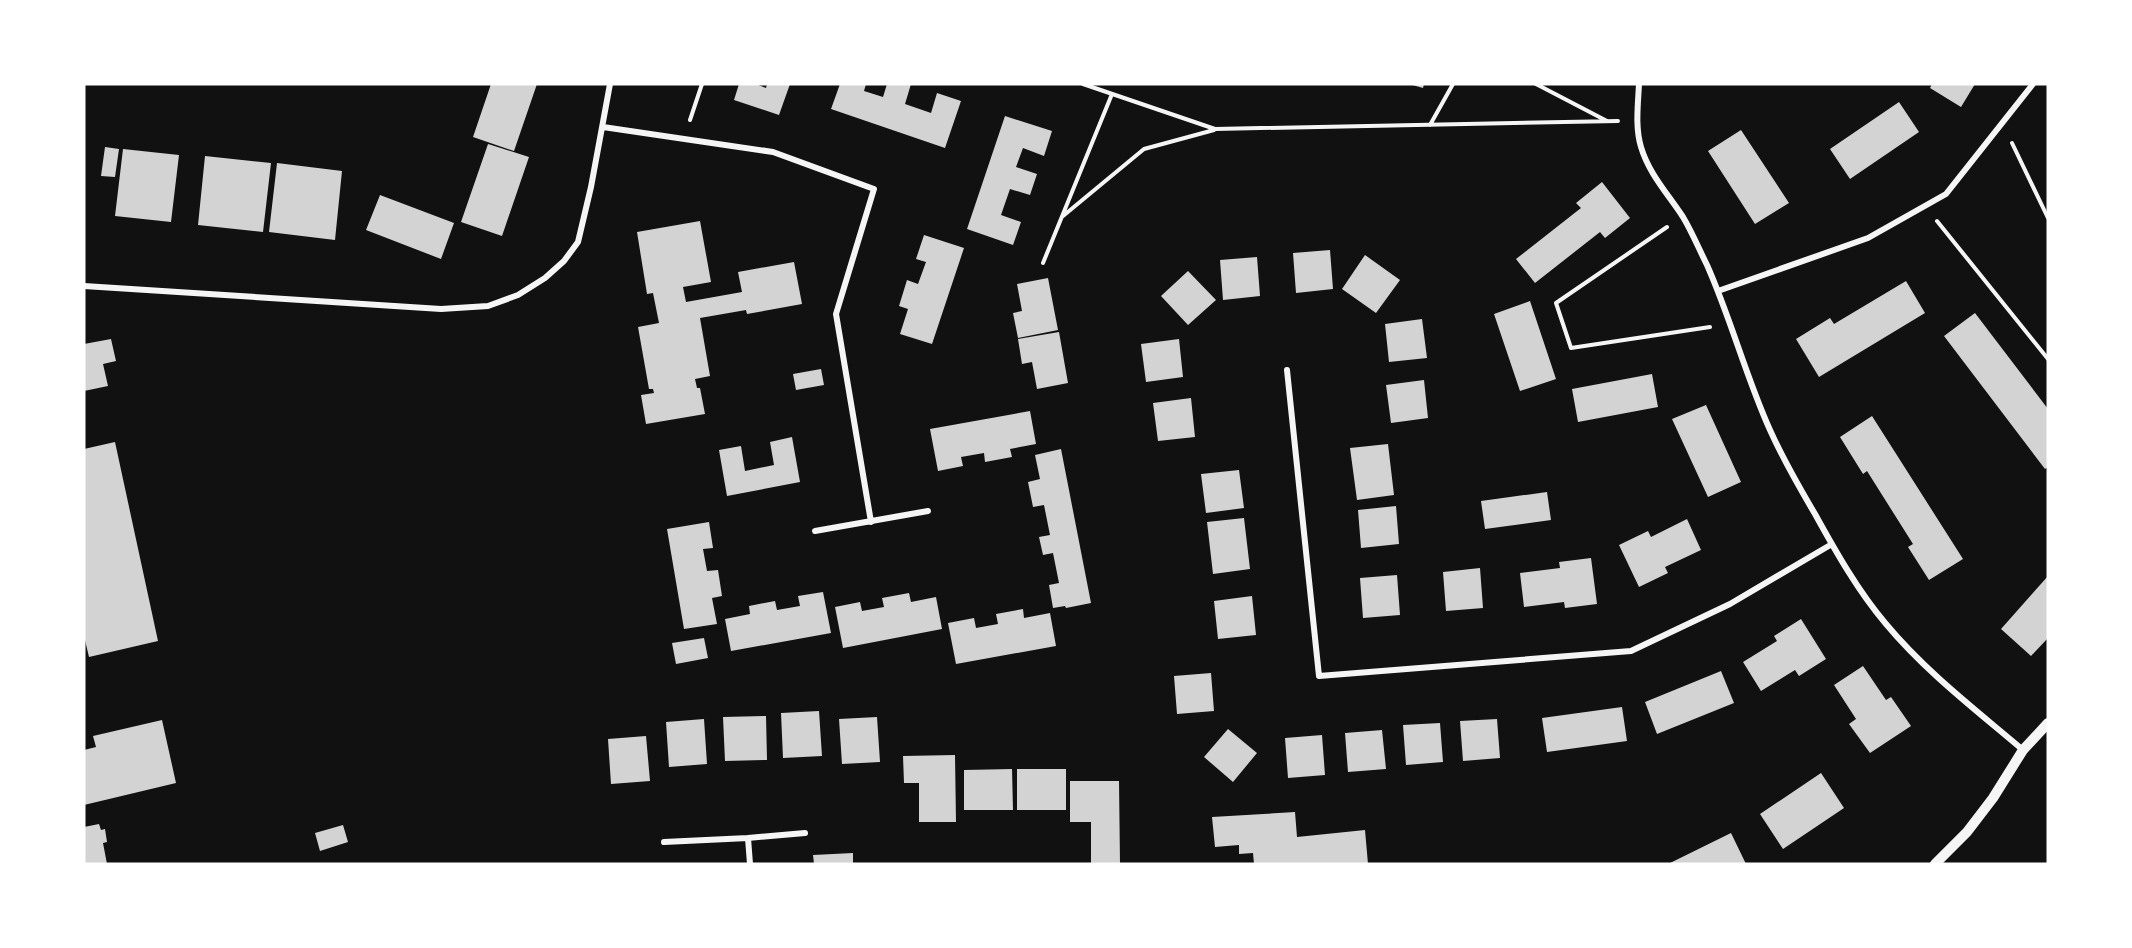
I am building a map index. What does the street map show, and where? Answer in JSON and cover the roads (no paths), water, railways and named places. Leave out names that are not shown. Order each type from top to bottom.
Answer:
[{"type":"street","points":[[84,286],[441,309],[488,306],[518,295],[545,278],[564,261],[578,242],[610,84]]},
{"type":"street","points":[[1639,84],[1637,120],[1641,147],[1654,177],[1682,216],[1718,291],[1770,430],[1795,481],[1860,589],[1887,625],[1920,660],[2023,750]]},
{"type":"street","points":[[1718,291],[1868,238],[1946,194],[2033,84]]},
{"type":"street","points":[[603,127],[773,152],[874,189],[836,314],[872,522]]},
{"type":"street","points":[[1287,370],[1318,676],[1631,651],[1730,604],[1832,544]]},
{"type":"street","points":[[815,531],[928,511]]},
{"type":"street","points":[[1939,863],[1993,798],[2023,750],[2048,723]]},
{"type":"street","points":[[664,842],[805,833]]},
{"type":"street","points":[[748,838],[750,864]]}]
